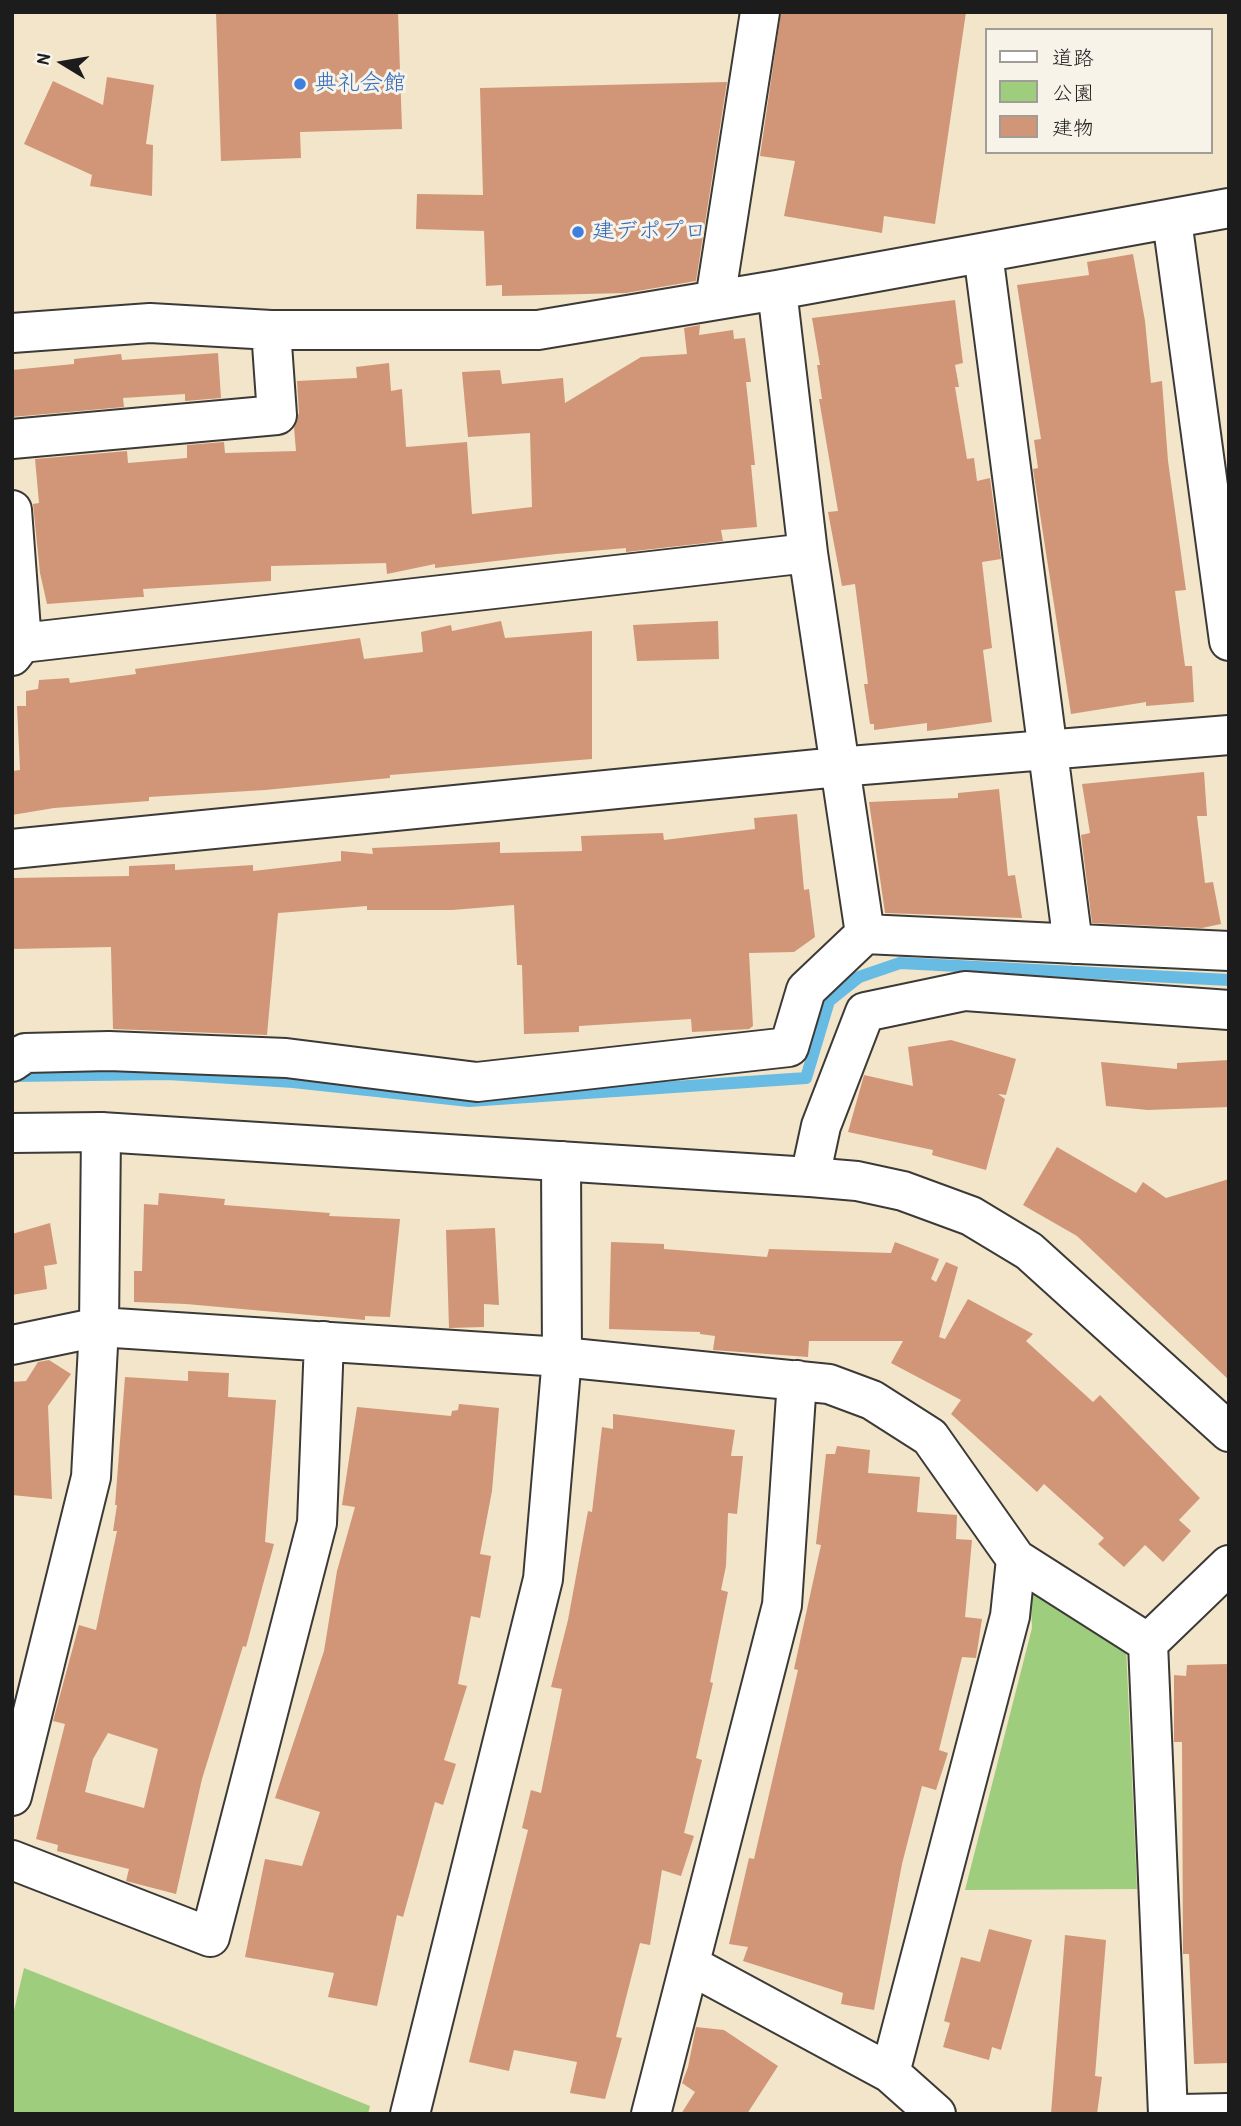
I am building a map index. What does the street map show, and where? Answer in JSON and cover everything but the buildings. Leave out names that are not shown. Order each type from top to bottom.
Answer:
[{"type":"street","points":[[715,300],[760,12]]},
{"type":"street","points":[[12,333],[150,323],[271,330],[538,330],[777,290],[1229,208]]},
{"type":"street","points":[[1172,220],[1229,641]]},
{"type":"street","points":[[983,253],[1073,944]]},
{"type":"street","points":[[777,290],[808,553],[865,933]]},
{"type":"street","points":[[12,439],[277,415],[271,330]]},
{"type":"street","points":[[12,510],[17,649],[808,553]]},
{"type":"street","points":[[12,849],[838,767],[1229,735]]},
{"type":"street","points":[[12,1062],[25,1053],[110,1051],[286,1058],[477,1082],[789,1047],[806,990],[865,933],[1229,951]]},
{"type":"street","points":[[810,1177],[821,1126],[865,1012],[965,991],[1229,1010]]},
{"type":"street","points":[[12,1133],[101,1132],[810,1177],[857,1181],[902,1191],[971,1216],[1029,1251],[1229,1432]]},
{"type":"street","points":[[12,1796],[91,1477],[99,1326],[101,1132]]},
{"type":"street","points":[[410,2114],[543,1579],[562,1357],[561,1161]]},
{"type":"street","points":[[12,1345],[99,1326],[562,1357],[829,1384],[872,1400],[930,1437],[1016,1559],[1148,1643]]},
{"type":"street","points":[[12,1860],[210,1937],[317,1523],[324,1342]]},
{"type":"street","points":[[651,2114],[782,1605],[797,1380]]},
{"type":"street","points":[[890,2073],[1010,1616],[1016,1559]]},
{"type":"street","points":[[1168,2114],[1148,1643],[1229,1565]]},
{"type":"street","points":[[690,1965],[890,2073],[936,2114]]},
{"type":"street","points":[[1181,2114],[1229,2113]]},
{"type":"green space","points":[[1030,1581],[1126,1646],[1137,1889],[965,1890],[1032,1628]]},
{"type":"green space","points":[[24,1968],[370,2106],[368,2114],[12,2114],[12,2019]]},
{"type":"waterway","points":[[12,1076],[168,1074],[293,1082],[469,1101],[806,1078],[829,1001],[859,977],[900,963],[1229,980]]},
{"type":"place","name":"典礼会館","points":[[300,84]]},
{"type":"place","name":"建デポプロ","points":[[578,232]]}]
